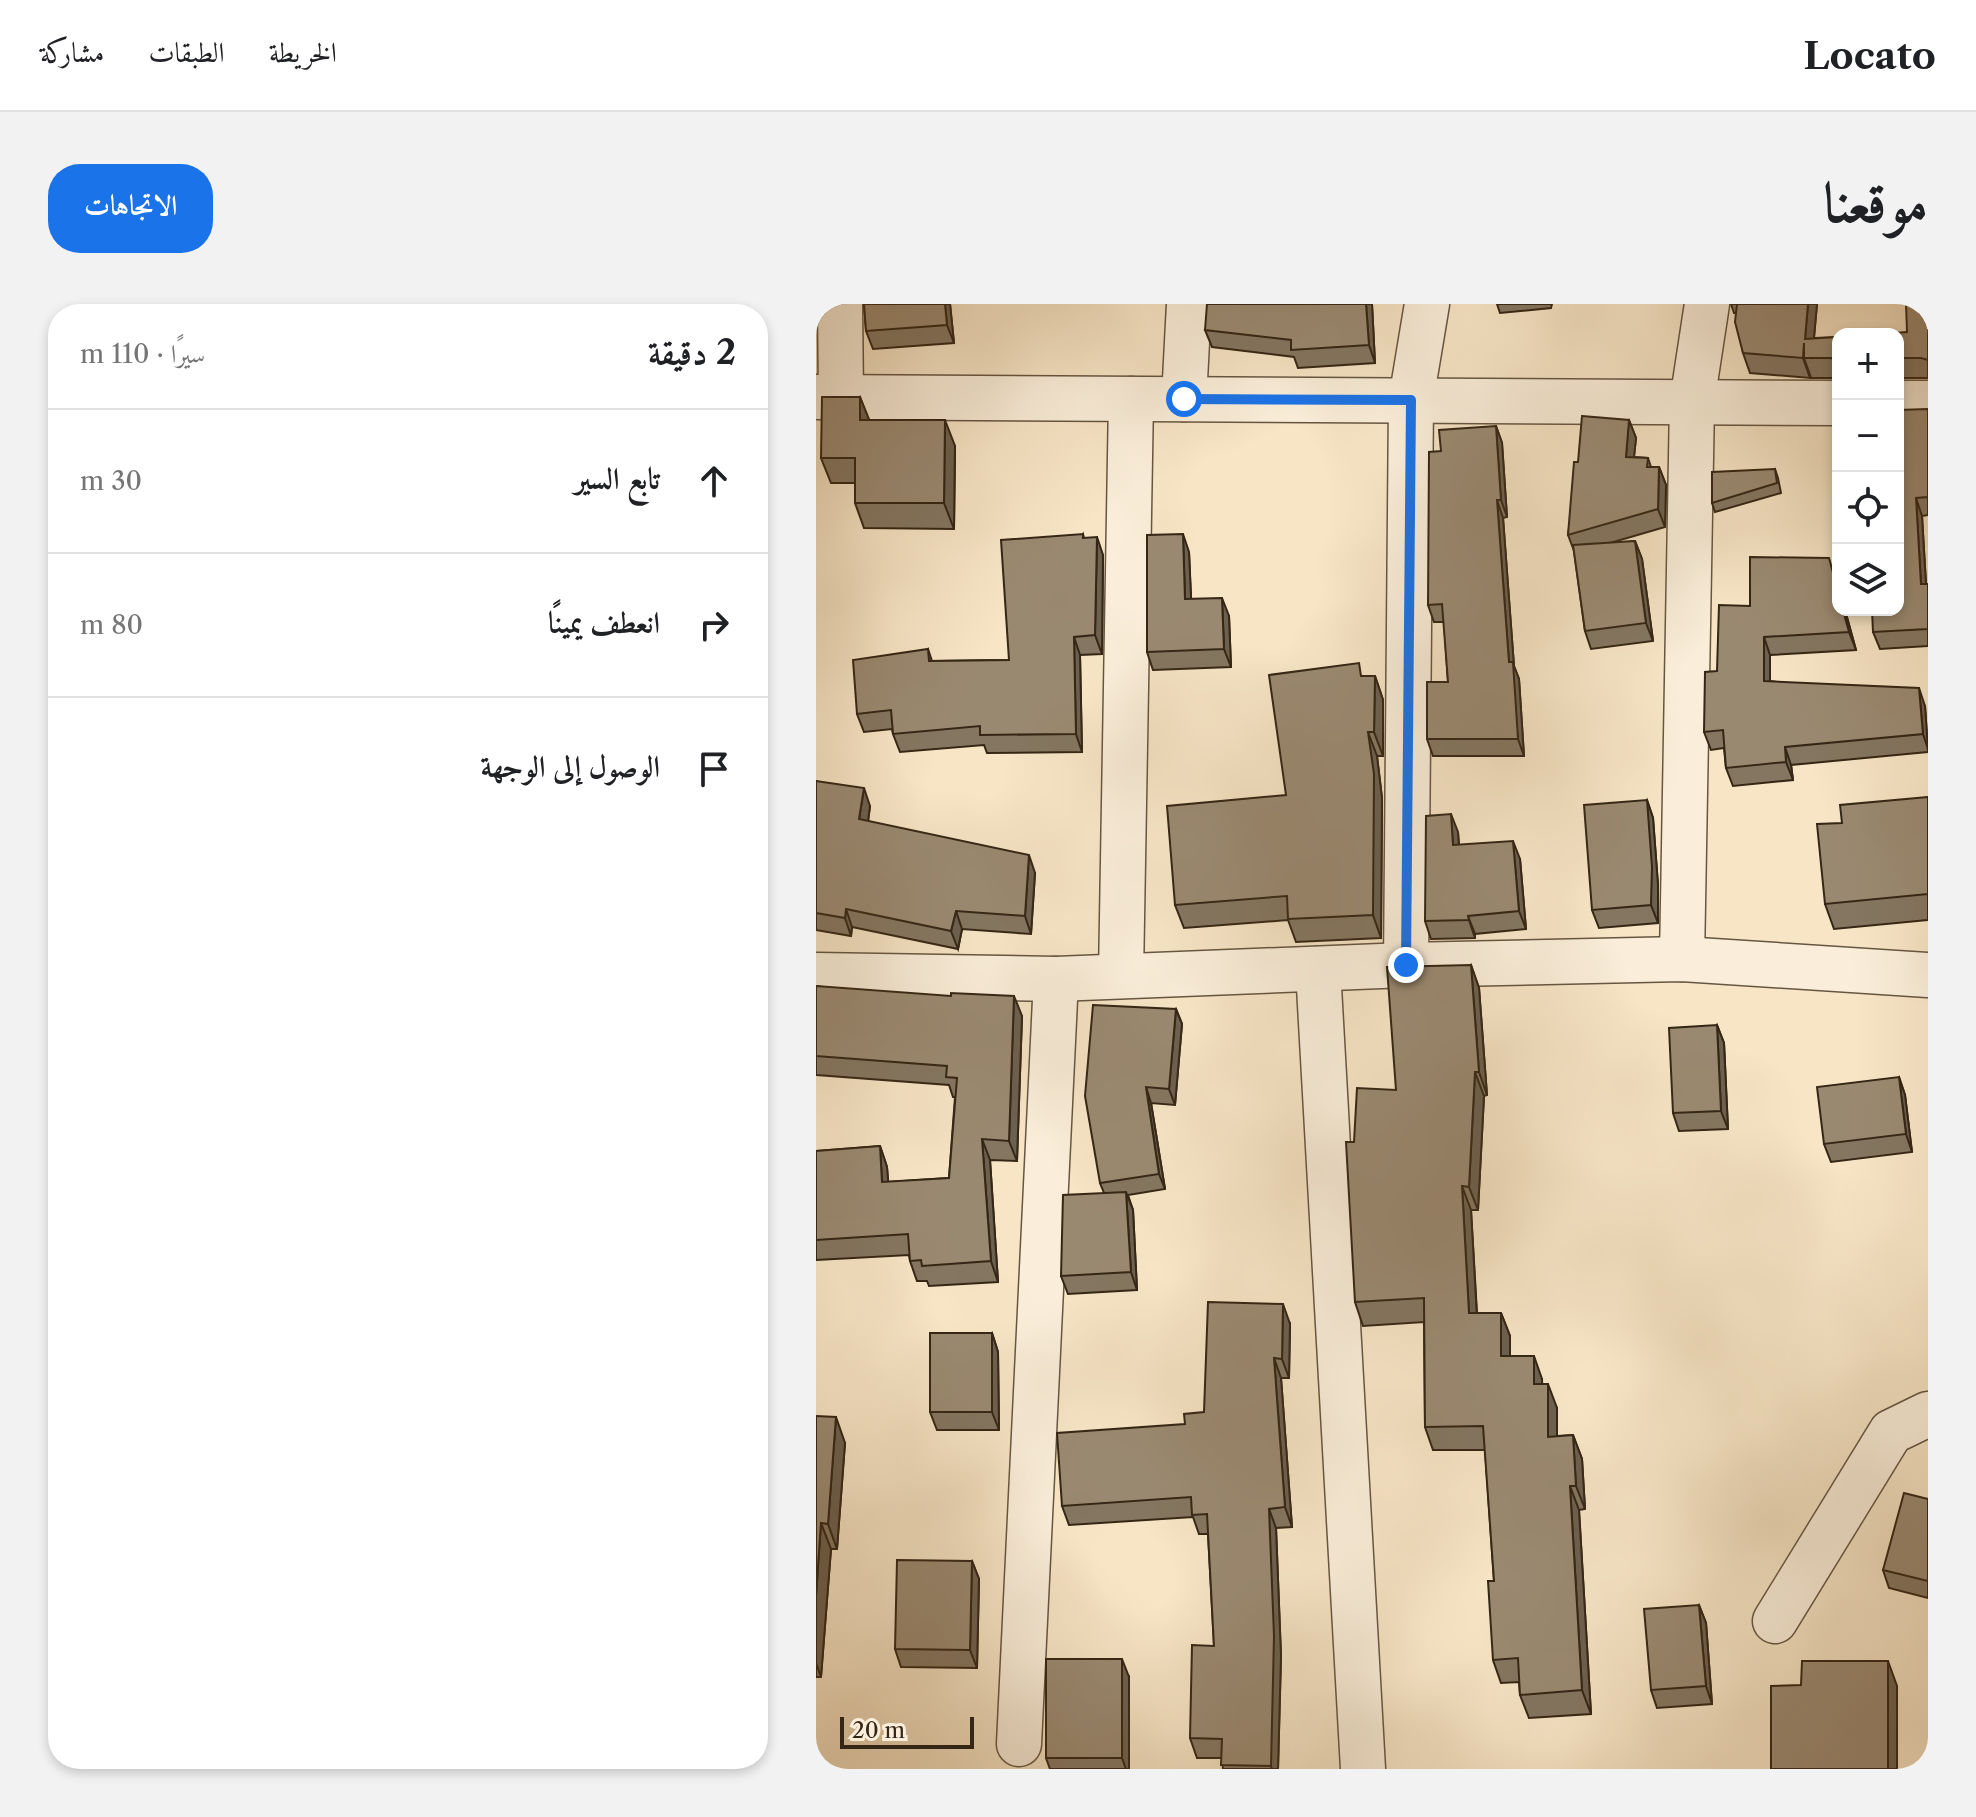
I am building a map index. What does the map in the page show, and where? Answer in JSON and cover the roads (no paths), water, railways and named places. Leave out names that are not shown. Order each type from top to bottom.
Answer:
[{"type":"street","points":[[840,304],[828,397],[1832,403]]},
{"type":"street","points":[[1184,399],[1189,304]]},
{"type":"street","points":[[1406,965],[1411,400],[1427,304]]},
{"type":"street","points":[[1682,959],[1692,402],[1707,304]]},
{"type":"street","points":[[1121,976],[1131,399]]},
{"type":"street","points":[[1904,403],[1928,403]]},
{"type":"street","points":[[816,975],[1056,979],[1406,965],[1682,959],[1928,975]]},
{"type":"street","points":[[1318,969],[1363,1769]]},
{"type":"street","points":[[1019,1744],[1056,979]]},
{"type":"street","points":[[1775,1621],[1891,1432],[1928,1414]]}]
